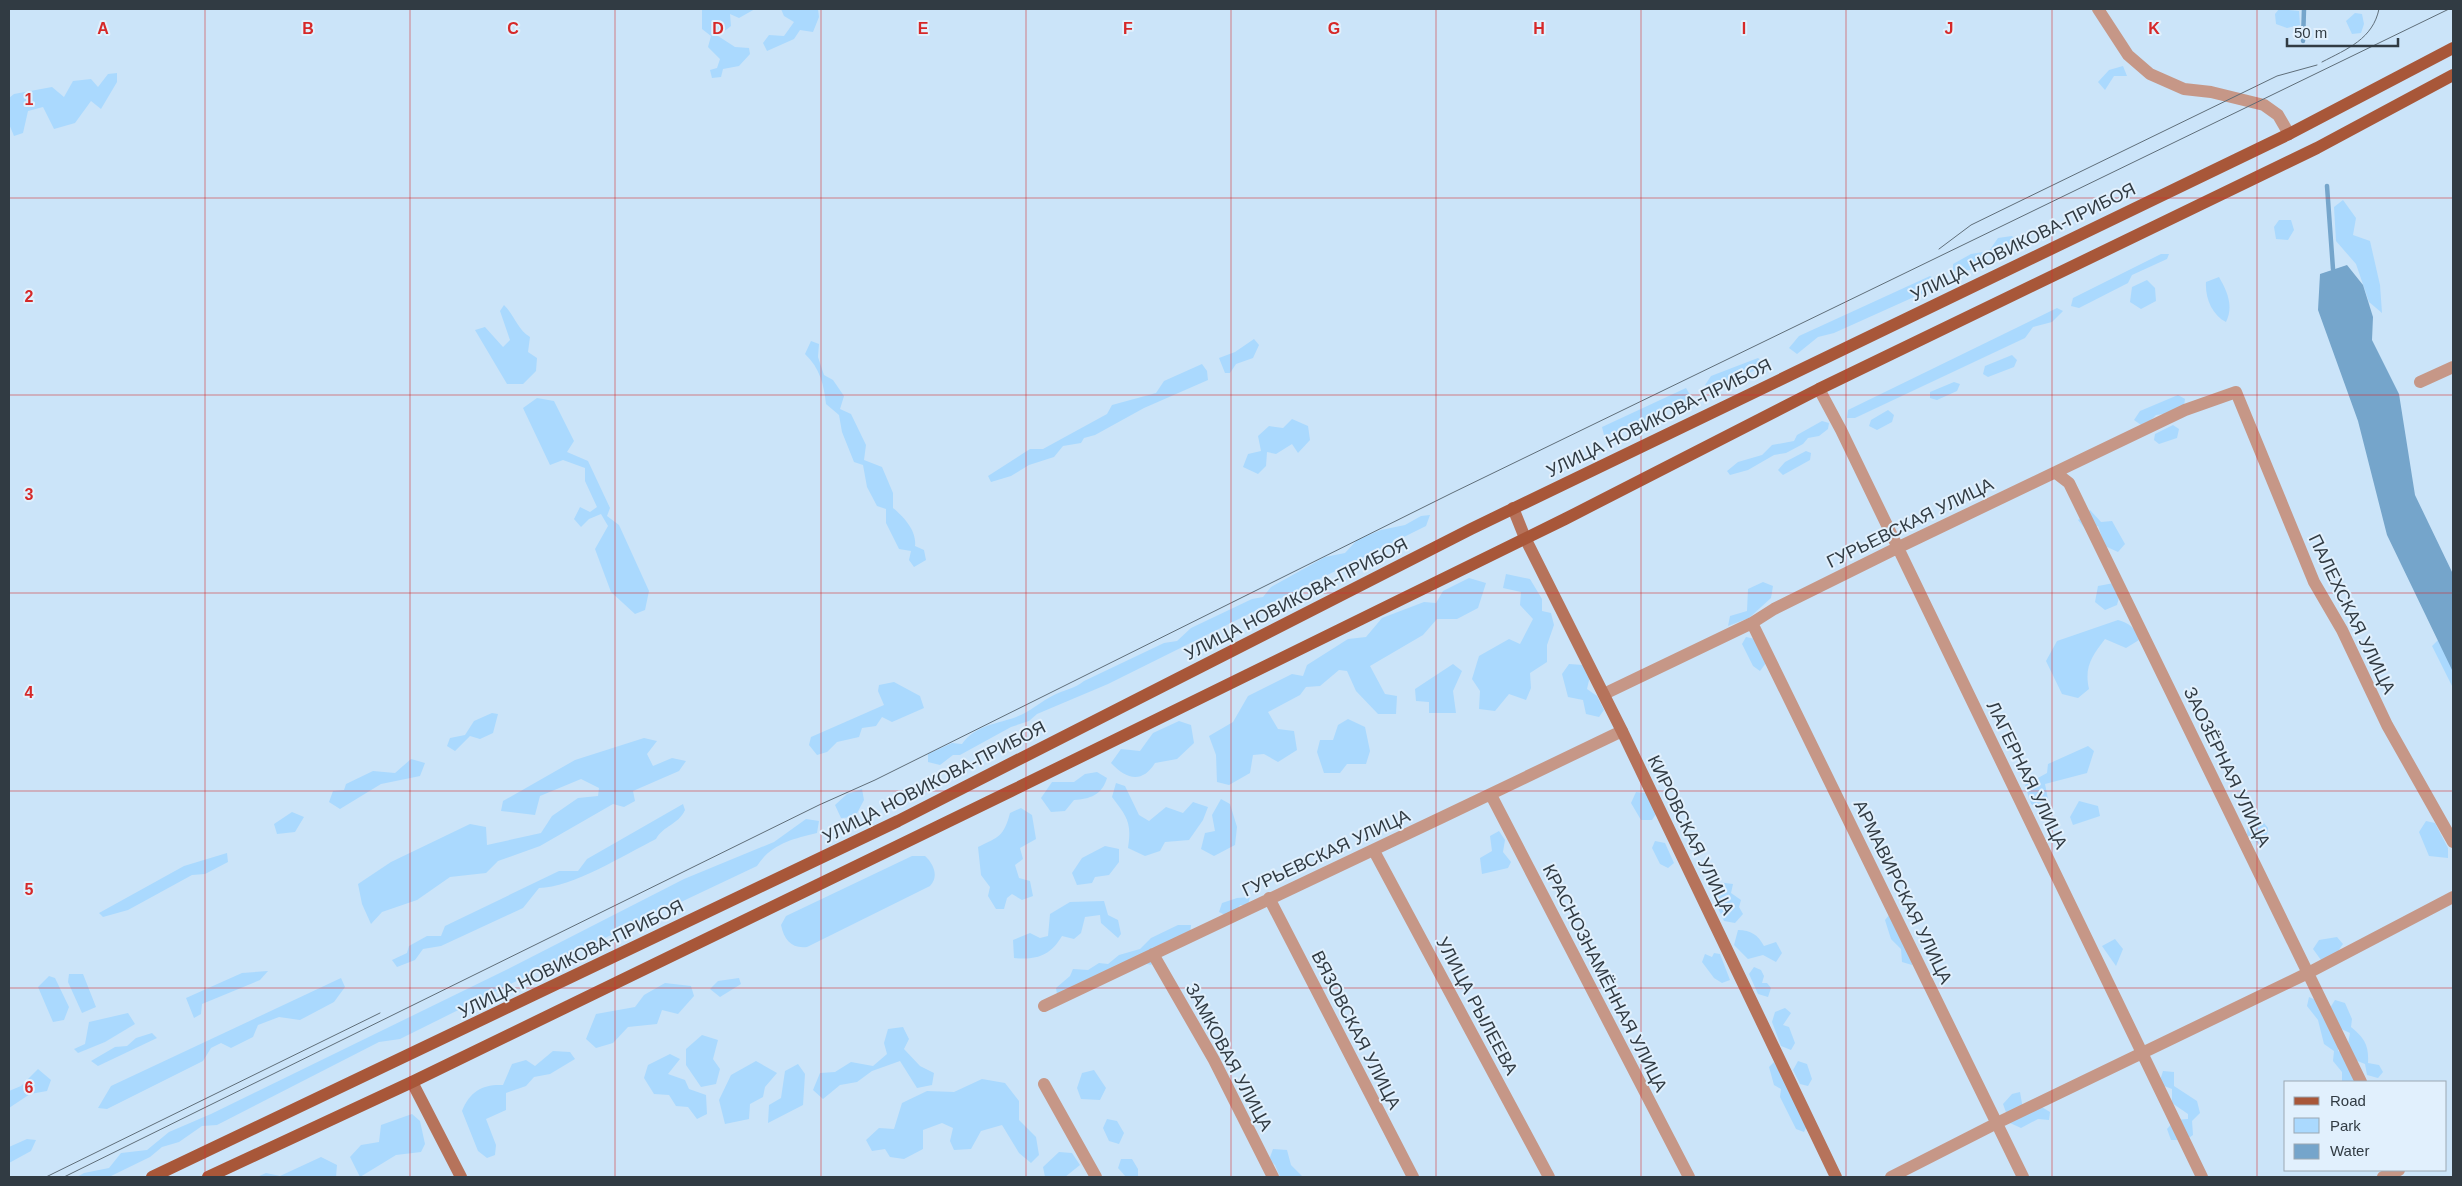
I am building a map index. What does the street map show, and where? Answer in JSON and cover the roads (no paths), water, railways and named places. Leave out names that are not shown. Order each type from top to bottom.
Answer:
[{"type":"main road","name":"УЛИЦА НОВИКОВА-ПРИБОЯ","points":[[152,1177],[898,821],[1513,508],[2288,134],[2453,48]]},
{"type":"main road","points":[[208,1177],[412,1082],[1525,538],[1819,389],[2317,148],[2453,75]]},
{"type":"street","points":[[2098,9],[2128,55],[2150,74],[2184,90],[2211,92],[2264,105],[2278,115],[2288,134]]},
{"type":"street","points":[[2420,382],[2453,367]]},
{"type":"street","name":"ЛАГЕРНАЯ УЛИЦА","points":[[1819,389],[1898,548],[2202,1177]]},
{"type":"street","name":"ГУРЬЕВСКАЯ УЛИЦА","points":[[1604,694],[1752,623],[1774,609],[1898,548],[2185,410],[2236,392]]},
{"type":"street","name":"ПАЛЕХСКАЯ УЛИЦА","points":[[2236,392],[2314,582],[2342,630],[2387,725],[2453,842]]},
{"type":"street","name":"ЗАОЗЁРНАЯ УЛИЦА","points":[[2056,473],[2070,483],[2361,1081]]},
{"type":"street","name":"КИРОВСКАЯ УЛИЦА","points":[[1513,508],[1525,538],[1604,694],[1836,1177]]},
{"type":"street","name":"АРМАВИРСКАЯ УЛИЦА","points":[[1752,623],[2023,1177]]},
{"type":"street","name":"ГУРЬЕВСКАЯ УЛИЦА","points":[[1044,1006],[1269,898],[1374,851],[1622,731]]},
{"type":"street","name":"КРАСНОЗНАМЁННАЯ УЛИЦА","points":[[1490,795],[1689,1177]]},
{"type":"street","name":"УЛИЦА РЫЛЕЕВА","points":[[1374,851],[1549,1177]]},
{"type":"street","points":[[1891,1177],[1997,1123],[2308,973],[2453,897]]},
{"type":"street","name":"ВЯЗОВСКАЯ УЛИЦА","points":[[1269,898],[1412,1177]]},
{"type":"street","name":"ЗАМКОВАЯ УЛИЦА","points":[[1153,954],[1214,1060],[1274,1177]]},
{"type":"street","points":[[412,1082],[461,1177]]},
{"type":"street","points":[[1044,1084],[1096,1177]]},
{"type":"street","points":[[2383,1177],[2398,1171]]},
{"type":"water","points":[[2347,265],[2363,285],[2373,317],[2372,340],[2399,394],[2415,495],[2453,574],[2453,672],[2387,535],[2358,421],[2318,310],[2320,274]]},
{"type":"waterway","points":[[2303,41],[2304,9]]},
{"type":"waterway","points":[[2327,186],[2333,269]]},
{"type":"tram line","points":[[2322,62],[2358,42],[2365,36],[2376,19],[2379,9]]},
{"type":"tram line","points":[[64,1177],[819,805],[875,780],[1452,493],[2449,9]]},
{"type":"tram line","points":[[1939,249],[1971,225],[2014,204],[2277,76],[2317,65]]},
{"type":"tram line","points":[[46,1177],[380,1013]]}]
